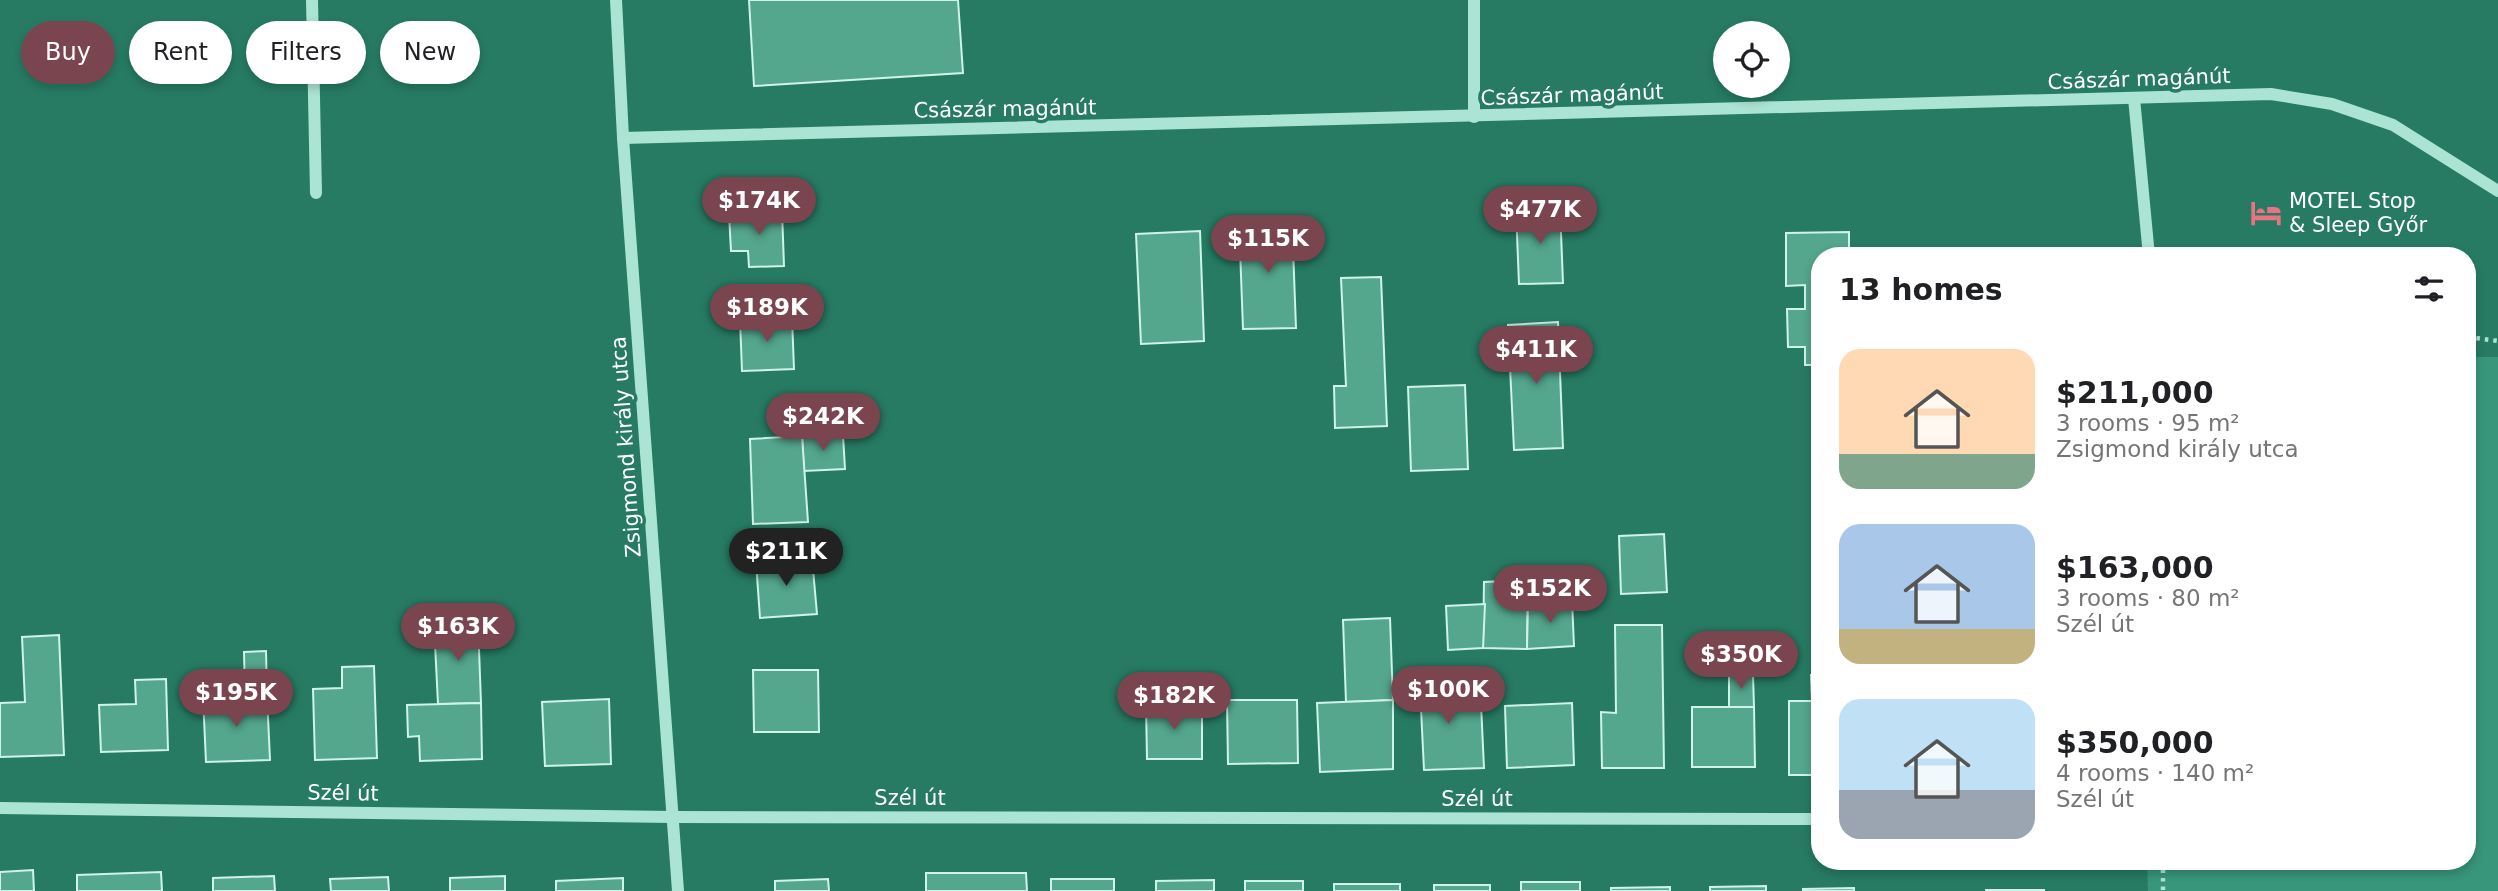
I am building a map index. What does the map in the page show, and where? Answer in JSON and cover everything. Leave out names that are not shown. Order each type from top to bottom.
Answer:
[{"type":"street","points":[[312,0],[316,193]]},
{"type":"street","name":"Zsigmond király utca","points":[[616,0],[678,891]]},
{"type":"street","points":[[1474,0],[1474,117]]},
{"type":"street","name":"Császár magánút","points":[[624,138],[2270,94],[2332,104],[2393,125],[2498,191]]},
{"type":"street","points":[[2134,98],[2148,247]]},
{"type":"street","name":"Szél út","points":[[0,808],[672,817],[1811,819]]},
{"type":"path","points":[[2476,338],[2498,341]]},
{"type":"path","points":[[2163,870],[2163,891]]},
{"type":"green space","points":[[2476,357],[2498,357],[2498,891],[2148,891],[2147,870],[2476,870]]},
{"type":"building","points":[[749,0],[958,0],[963,73],[754,86]]},
{"type":"building","points":[[1560,208],[1563,283],[1519,284],[1516,210]]},
{"type":"building","points":[[782,211],[784,266],[749,267],[748,251],[731,251],[729,214]]},
{"type":"building","points":[[1292,221],[1296,328],[1243,329],[1239,222]]},
{"type":"building","points":[[1200,231],[1204,341],[1141,344],[1136,234]]},
{"type":"building","points":[[1849,232],[1849,247],[1811,247],[1811,365],[1805,365],[1805,347],[1788,347],[1787,309],[1805,309],[1805,285],[1786,286],[1786,233]]},
{"type":"building","points":[[1381,277],[1387,426],[1335,428],[1334,386],[1346,386],[1341,278]]},
{"type":"building","points":[[792,318],[794,369],[742,371],[740,320]]},
{"type":"building","points":[[1558,322],[1563,448],[1514,450],[1508,325]]},
{"type":"building","points":[[1465,385],[1468,469],[1411,471],[1408,387]]},
{"type":"building","points":[[843,435],[845,469],[804,471],[802,436]]},
{"type":"building","points":[[802,436],[808,522],[753,524],[750,439]]},
{"type":"building","points":[[1664,534],[1667,592],[1621,594],[1619,536]]},
{"type":"building","points":[[812,558],[817,614],[760,618],[756,562]]},
{"type":"building","points":[[1528,580],[1527,649],[1483,648],[1484,582]]},
{"type":"building","points":[[1572,600],[1574,646],[1527,649],[1528,602]]},
{"type":"building","points":[[1485,604],[1483,648],[1448,650],[1446,606]]},
{"type":"building","points":[[1390,618],[1393,700],[1346,702],[1343,620]]},
{"type":"building","points":[[478,622],[481,703],[438,704],[434,624]]},
{"type":"building","points":[[1615,625],[1662,625],[1664,768],[1602,768],[1601,712],[1616,713]]},
{"type":"building","points":[[59,635],[64,755],[0,757],[0,703],[25,702],[22,637]]},
{"type":"building","points":[[266,651],[267,695],[245,696],[244,652]]},
{"type":"building","points":[[374,666],[377,758],[315,760],[313,689],[342,688],[342,667]]},
{"type":"building","points":[[1419,668],[1447,668],[1449,705],[1481,704],[1484,768],[1424,770]]},
{"type":"building","points":[[753,670],[818,670],[819,732],[754,732]]},
{"type":"building","points":[[1729,674],[1753,674],[1754,707],[1729,707]]},
{"type":"building","points":[[166,679],[168,750],[101,752],[99,705],[136,704],[135,680]]},
{"type":"building","points":[[267,695],[270,760],[206,762],[203,697]]},
{"type":"building","points":[[609,699],[611,764],[545,766],[542,702]]},
{"type":"building","points":[[1227,700],[1297,700],[1298,763],[1228,764]]},
{"type":"building","points":[[1393,700],[1393,769],[1320,772],[1317,703]]},
{"type":"building","points":[[1789,701],[1811,701],[1811,775],[1789,775]]},
{"type":"building","points":[[481,703],[482,759],[420,761],[419,736],[408,737],[407,705]]},
{"type":"building","points":[[1572,703],[1574,765],[1507,768],[1505,706]]},
{"type":"building","points":[[1146,705],[1202,705],[1202,759],[1147,759]]},
{"type":"building","points":[[1692,707],[1754,707],[1755,767],[1692,767]]},
{"type":"building","points":[[33,870],[34,891],[0,891],[0,872]]},
{"type":"building","points":[[161,872],[162,891],[77,891],[77,875]]},
{"type":"building","points":[[926,873],[1026,873],[1027,891],[926,891]]},
{"type":"building","points":[[274,876],[275,891],[213,891],[213,878]]},
{"type":"building","points":[[505,876],[505,891],[450,891],[450,878]]},
{"type":"building","points":[[388,877],[389,891],[331,891],[330,879]]},
{"type":"building","points":[[623,878],[623,891],[556,891],[556,881]]},
{"type":"building","points":[[828,879],[829,891],[775,891],[775,881]]},
{"type":"building","points":[[1051,879],[1114,879],[1114,891],[1051,891]]},
{"type":"building","points":[[1214,880],[1214,891],[1156,891],[1156,881]]},
{"type":"building","points":[[1245,881],[1303,881],[1303,891],[1245,891]]},
{"type":"building","points":[[1521,882],[1580,882],[1580,891],[1521,891]]},
{"type":"building","points":[[1334,884],[1400,884],[1400,891],[1334,891]]},
{"type":"building","points":[[1434,885],[1490,885],[1490,891],[1434,891]]},
{"type":"building","points":[[1766,886],[1766,891],[1710,891],[1710,887]]},
{"type":"building","points":[[1670,887],[1670,891],[1611,891],[1611,888]]},
{"type":"building","points":[[1854,888],[1854,891],[1803,891],[1803,889]]},
{"type":"building","points":[[2044,890],[2044,891],[1986,891]]},
{"type":"place","name":"MOTEL Stop & Sleep Győr","points":[[2266,213]]}]
